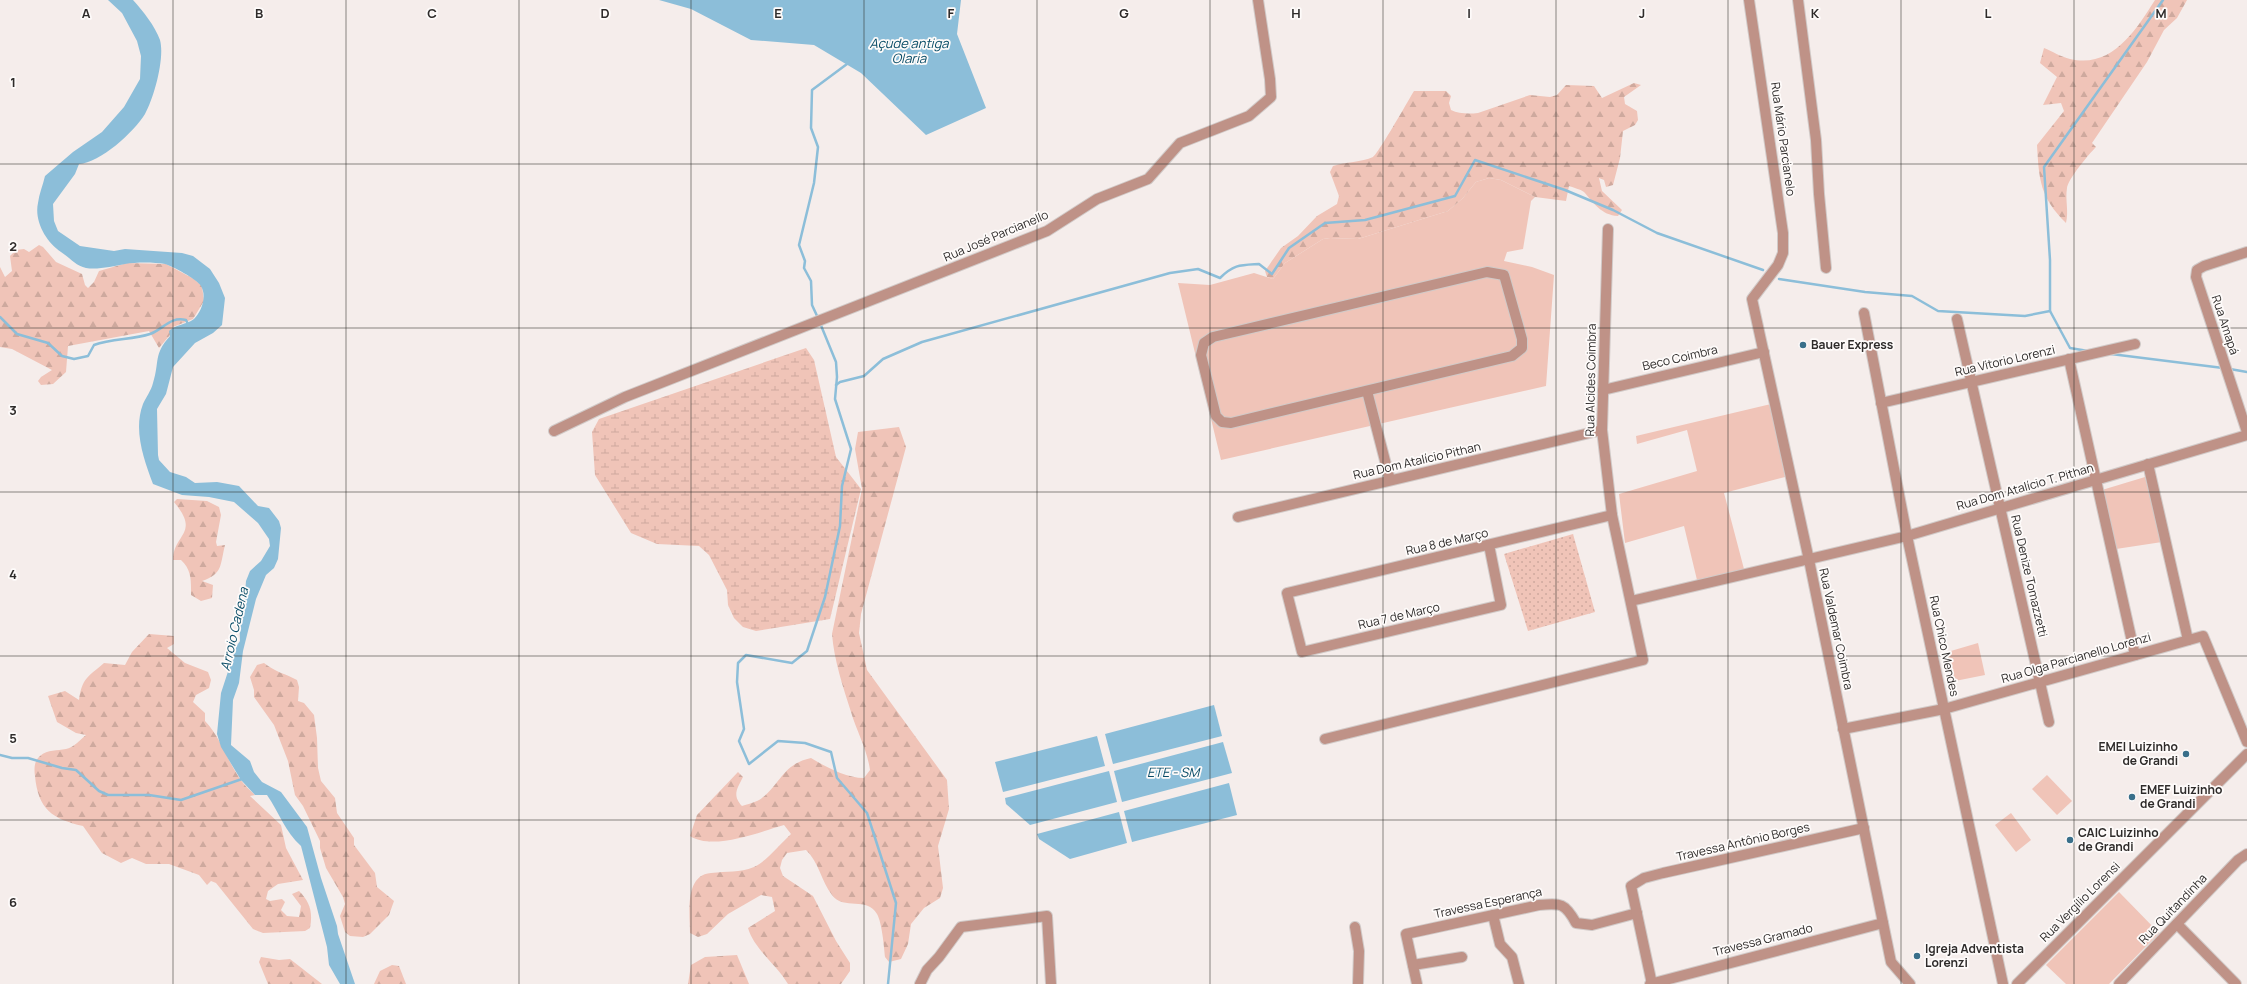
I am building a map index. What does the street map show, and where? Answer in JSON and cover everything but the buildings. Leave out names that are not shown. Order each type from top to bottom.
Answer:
[{"type":"street","name":"Rua José Parcianello","points":[[554,431],[625,397],[1047,231],[1097,199],[1148,179],[1180,144],[1249,116],[1271,97],[1270,79],[1258,0]]},
{"type":"street","name":"Rua Mário Parcianelo","points":[[1749,0],[1783,233],[1783,253],[1778,265],[1768,278]]},
{"type":"street","points":[[1798,0],[1816,140],[1819,194],[1826,268]]},
{"type":"street","name":"Rua Alcides Coimbra","points":[[1325,739],[1643,660],[1612,515],[1602,430],[1608,229]]},
{"type":"street","name":"Rua Amapá","points":[[2247,252],[2204,266],[2197,270],[2196,277],[2247,434]]},
{"type":"street","points":[[1487,272],[1504,275],[1522,339],[1522,348],[1512,356],[1367,391],[1231,423],[1222,422],[1216,416],[1201,355],[1204,343],[1213,337],[1487,272]]},
{"type":"street","name":"Rua Valdemar Coimbra","points":[[1768,278],[1752,299],[1809,560],[1891,962],[1910,984]]},
{"type":"street","name":"Rua Chico Mendes","points":[[1864,313],[1906,536],[2003,984]]},
{"type":"street","name":"Rua Denize Tomazzetti","points":[[1957,319],[2049,722]]},
{"type":"street","name":"Rua Vitorio Lorenzi","points":[[1881,403],[2136,344]]},
{"type":"street","name":"Beco Coimbra","points":[[1603,390],[1764,352]]},
{"type":"street","points":[[2069,359],[2135,655]]},
{"type":"street","points":[[1367,391],[1390,480]]},
{"type":"street","name":"Rua Dom Atalício Pithan","points":[[1238,517],[1602,430]]},
{"type":"street","name":"Rua Dom Atalício T. Pithan","points":[[1631,601],[1906,536],[2247,434]]},
{"type":"street","points":[[2148,464],[2188,640]]},
{"type":"street","name":"Rua 8 de Março","points":[[1287,593],[1612,515]]},
{"type":"street","name":"Rua 7 de Março","points":[[1287,593],[1302,652],[1494,607],[1501,605],[1489,545]]},
{"type":"street","name":"Rua Olga Parcianello Lorenzi","points":[[1843,729],[1944,709],[2203,636],[2247,742]]},
{"type":"street","name":"Rua Vergílio Lorensi","points":[[2016,984],[2247,754]]},
{"type":"street","name":"Travessa Antônio Borges","points":[[1637,913],[1631,886],[1644,878],[1864,828]]},
{"type":"street","name":"Rua Quitandinha","points":[[2119,984],[2238,860],[2247,854]]},
{"type":"street","name":"Travessa Esperança","points":[[1412,965],[1406,934],[1556,903],[1567,908],[1576,923],[1592,925],[1637,913]]},
{"type":"street","points":[[1637,913],[1651,984]]},
{"type":"street","points":[[1493,915],[1500,944],[1512,957],[1519,984]]},
{"type":"street","points":[[920,984],[927,970],[939,957],[961,927],[1047,916],[1051,984]]},
{"type":"street","name":"Travessa Gramado","points":[[1651,984],[1883,923]]},
{"type":"street","points":[[2177,924],[2236,984]]},
{"type":"street","points":[[1355,927],[1359,951],[1358,984]]},
{"type":"street","points":[[1417,984],[1412,965],[1462,957]]},
{"type":"green space","points":[[2155,0],[2187,0],[2177,18],[2164,30],[2147,62],[2092,143],[2096,147],[2068,184],[2066,197],[2066,223],[2051,205],[2042,187],[2040,178],[2037,145],[2064,111],[2061,103],[2043,105],[2057,77],[2040,63],[2044,48],[2063,57],[2085,61],[2110,53],[2131,34]]},
{"type":"green space","points":[[1634,83],[1641,85],[1624,97],[1625,104],[1637,111],[1638,120],[1635,125],[1623,131],[1620,158],[1613,185],[1606,187],[1604,180],[1599,178],[1602,191],[1622,210],[1618,216],[1602,211],[1584,192],[1569,186],[1566,201],[1535,197],[1501,180],[1489,178],[1476,182],[1463,198],[1448,211],[1358,239],[1323,239],[1285,263],[1273,279],[1267,277],[1265,271],[1281,248],[1298,236],[1317,216],[1337,204],[1339,196],[1330,172],[1333,166],[1373,157],[1387,137],[1414,91],[1446,91],[1451,96],[1449,103],[1451,110],[1471,114],[1530,95],[1550,97],[1557,95],[1566,85],[1594,86],[1602,98]]},
{"type":"green space","points":[[1489,178],[1501,180],[1535,197],[1531,201],[1523,249],[1507,252],[1504,261],[1532,267],[1554,275],[1546,386],[1221,460],[1178,283],[1210,285],[1254,273],[1273,279],[1285,263],[1323,239],[1358,239],[1448,211],[1463,198],[1476,182]]},
{"type":"green space","points":[[39,245],[43,247],[56,262],[82,274],[85,285],[88,288],[94,282],[99,271],[127,263],[166,264],[194,279],[202,286],[204,301],[193,319],[173,327],[170,335],[159,348],[149,331],[68,346],[66,372],[53,384],[41,385],[38,381],[41,377],[52,370],[12,349],[0,347],[0,267],[5,277],[12,271],[10,256],[16,250],[24,249],[29,252]]},
{"type":"green space","points":[[806,348],[814,360],[836,457],[861,489],[830,619],[756,631],[743,627],[734,618],[728,605],[727,590],[709,555],[699,546],[657,544],[631,533],[595,475],[592,432],[599,419]]},
{"type":"green space","points":[[1771,404],[1785,477],[1724,493],[1744,569],[1697,580],[1684,526],[1625,543],[1619,494],[1697,471],[1687,430],[1637,444],[1636,436]]},
{"type":"green space","points":[[899,427],[906,447],[861,614],[859,633],[867,670],[947,780],[949,809],[938,846],[943,888],[940,898],[924,908],[911,924],[908,944],[901,959],[889,962],[885,957],[879,918],[873,909],[862,904],[837,900],[828,890],[814,860],[806,850],[787,853],[782,860],[780,868],[783,876],[813,896],[836,941],[850,963],[850,971],[841,984],[788,984],[755,943],[748,928],[775,911],[772,897],[761,895],[728,914],[707,934],[698,937],[690,933],[690,897],[692,888],[702,875],[733,872],[754,867],[769,857],[791,834],[784,825],[749,836],[723,841],[711,842],[690,836],[697,815],[738,772],[743,777],[737,789],[736,795],[742,806],[762,798],[788,769],[811,758],[843,774],[857,778],[864,778],[870,770],[867,755],[853,719],[839,673],[832,634],[862,489],[855,449],[858,432]]},
{"type":"green space","points":[[2145,477],[2162,542],[2116,549],[2102,490]]},
{"type":"green space","points":[[177,499],[207,501],[219,507],[221,515],[216,542],[217,546],[225,545],[220,568],[214,575],[202,581],[213,585],[212,598],[201,601],[191,595],[190,576],[185,564],[181,560],[173,560],[174,551],[186,528],[182,513],[174,502]]},
{"type":"green space","points":[[1573,534],[1595,612],[1528,631],[1504,554]]},
{"type":"green space","points":[[149,634],[174,636],[174,644],[167,648],[185,663],[208,672],[211,680],[209,688],[196,695],[193,702],[205,713],[205,721],[220,742],[235,772],[255,795],[250,796],[281,825],[286,848],[303,880],[278,884],[268,891],[266,899],[270,901],[282,899],[285,902],[281,910],[287,916],[299,917],[301,906],[292,894],[299,891],[306,899],[311,912],[310,928],[305,931],[263,933],[253,929],[216,883],[211,881],[207,885],[199,875],[169,864],[146,864],[132,858],[121,863],[102,853],[83,826],[63,820],[48,811],[39,797],[35,765],[40,756],[46,752],[71,747],[86,735],[76,733],[57,722],[48,696],[65,691],[79,700],[84,682],[90,675],[104,663],[125,665],[132,652]]},
{"type":"green space","points":[[1978,643],[1985,675],[1950,682],[1944,653]]},
{"type":"green space","points":[[264,663],[276,671],[297,680],[299,687],[298,701],[304,703],[314,715],[317,738],[318,768],[321,781],[335,798],[337,813],[354,838],[354,845],[375,873],[377,887],[394,901],[389,915],[370,934],[363,937],[350,936],[345,932],[340,916],[345,904],[343,897],[326,868],[320,848],[320,841],[303,806],[295,795],[288,761],[274,725],[254,697],[254,690],[250,677],[257,665]]},
{"type":"green space","points":[[2047,775],[2072,801],[2057,815],[2032,789]]},
{"type":"green space","points":[[2011,813],[2031,840],[2016,852],[1995,825]]},
{"type":"green space","points":[[2119,892],[2159,933],[2109,984],[2066,984],[2046,965]]},
{"type":"green space","points":[[737,955],[749,984],[688,984],[691,965],[705,957]]},
{"type":"green space","points":[[261,957],[279,960],[290,959],[322,984],[268,984],[259,962]]},
{"type":"green space","points":[[392,965],[399,966],[406,984],[374,984],[380,971]]},
{"type":"water","points":[[108,0],[133,0],[152,24],[160,40],[161,48],[158,78],[145,114],[133,129],[116,145],[97,158],[79,164],[75,174],[53,204],[54,221],[58,231],[80,246],[114,251],[125,249],[182,253],[193,256],[210,269],[219,283],[225,298],[222,325],[213,333],[195,343],[173,367],[166,394],[157,409],[158,455],[159,460],[170,472],[186,477],[195,483],[217,482],[239,486],[258,506],[269,508],[279,521],[281,528],[278,559],[274,568],[266,575],[256,599],[243,651],[239,683],[233,700],[231,745],[250,761],[254,772],[262,782],[281,792],[307,827],[321,878],[337,926],[338,934],[355,984],[340,984],[329,965],[327,947],[301,846],[286,828],[267,795],[255,795],[241,780],[221,747],[217,734],[221,693],[236,647],[240,641],[239,615],[244,606],[246,581],[250,571],[261,561],[270,546],[269,539],[258,523],[234,502],[209,497],[182,495],[153,484],[143,455],[139,434],[140,414],[152,386],[159,353],[170,336],[169,331],[191,321],[197,316],[204,299],[203,290],[199,283],[190,276],[165,264],[129,263],[100,268],[82,267],[51,243],[42,230],[38,217],[37,210],[45,176],[73,152],[102,132],[124,107],[140,79],[141,56],[137,41],[122,13]]},
{"type":"water","name":"Açude antiga Olaria","points":[[659,0],[961,0],[957,34],[986,108],[926,135],[861,73],[814,45],[751,40],[691,9]]},
{"type":"water","name":"ETE - SM","points":[[1214,705],[1222,736],[1113,764],[1105,734]]},
{"type":"water","points":[[1097,736],[1105,766],[1003,792],[995,762]]},
{"type":"water","name":"ETE - SM","points":[[1223,742],[1232,773],[1122,802],[1114,771]]},
{"type":"water","name":"ETE - SM","points":[[1109,771],[1117,802],[1030,825],[1006,804],[1005,798]]},
{"type":"water","name":"ETE - SM","points":[[1229,783],[1237,815],[1132,842],[1124,811]]},
{"type":"water","points":[[1119,812],[1127,843],[1070,859],[1039,839],[1037,834]]},
{"type":"waterway","points":[[2088,351],[2070,348],[2050,311],[2050,260],[2044,167],[2163,0]]},
{"type":"waterway","points":[[818,318],[812,305],[811,281],[804,268],[805,261],[799,245],[814,183],[818,147],[811,128],[812,90],[847,64],[848,61]]},
{"type":"waterway","points":[[836,385],[840,382],[864,376],[883,359],[922,342],[1170,273],[1198,269],[1220,278],[1229,270],[1238,266],[1259,264],[1272,274],[1289,248],[1325,223],[1365,220],[1455,196],[1475,160],[1565,190],[1613,210],[1657,233],[1763,270]]},
{"type":"waterway","points":[[1779,279],[1865,292],[1912,296],[1938,311],[2025,316],[2050,311]]},
{"type":"waterway","points":[[0,317],[17,334],[48,343],[62,356],[74,359],[88,356],[94,345],[108,341],[150,334],[171,321],[180,319],[186,320],[188,324]]},
{"type":"waterway","points":[[820,323],[836,362],[837,377],[835,399],[851,449],[842,486],[840,526],[825,597],[807,651],[792,663],[746,655],[738,663],[737,682],[744,729],[739,741],[749,764],[778,741],[805,743],[831,752],[837,778],[867,813],[896,903],[888,984]]},
{"type":"waterway","points":[[2111,354],[2223,368]]},
{"type":"waterway","points":[[2230,369],[2247,372]]},
{"type":"waterway","points":[[0,755],[12,758],[28,758],[62,768],[76,770],[99,791],[108,795],[149,795],[181,800],[242,779]]},
{"type":"place","name":"Bauer Express","points":[[1803,345]]},
{"type":"place","name":"EMEI Luizinho de Grandi","points":[[2186,754]]},
{"type":"place","name":"EMEF Luizinho de Grandi","points":[[2132,797]]},
{"type":"place","name":"CAIC Luizinho de Grandi","points":[[2070,840]]},
{"type":"place","name":"Igreja Adventista Lorenzi","points":[[1917,956]]},
{"type":"water label","name":"Arroio Cadena","points":[[234,629]]}]
